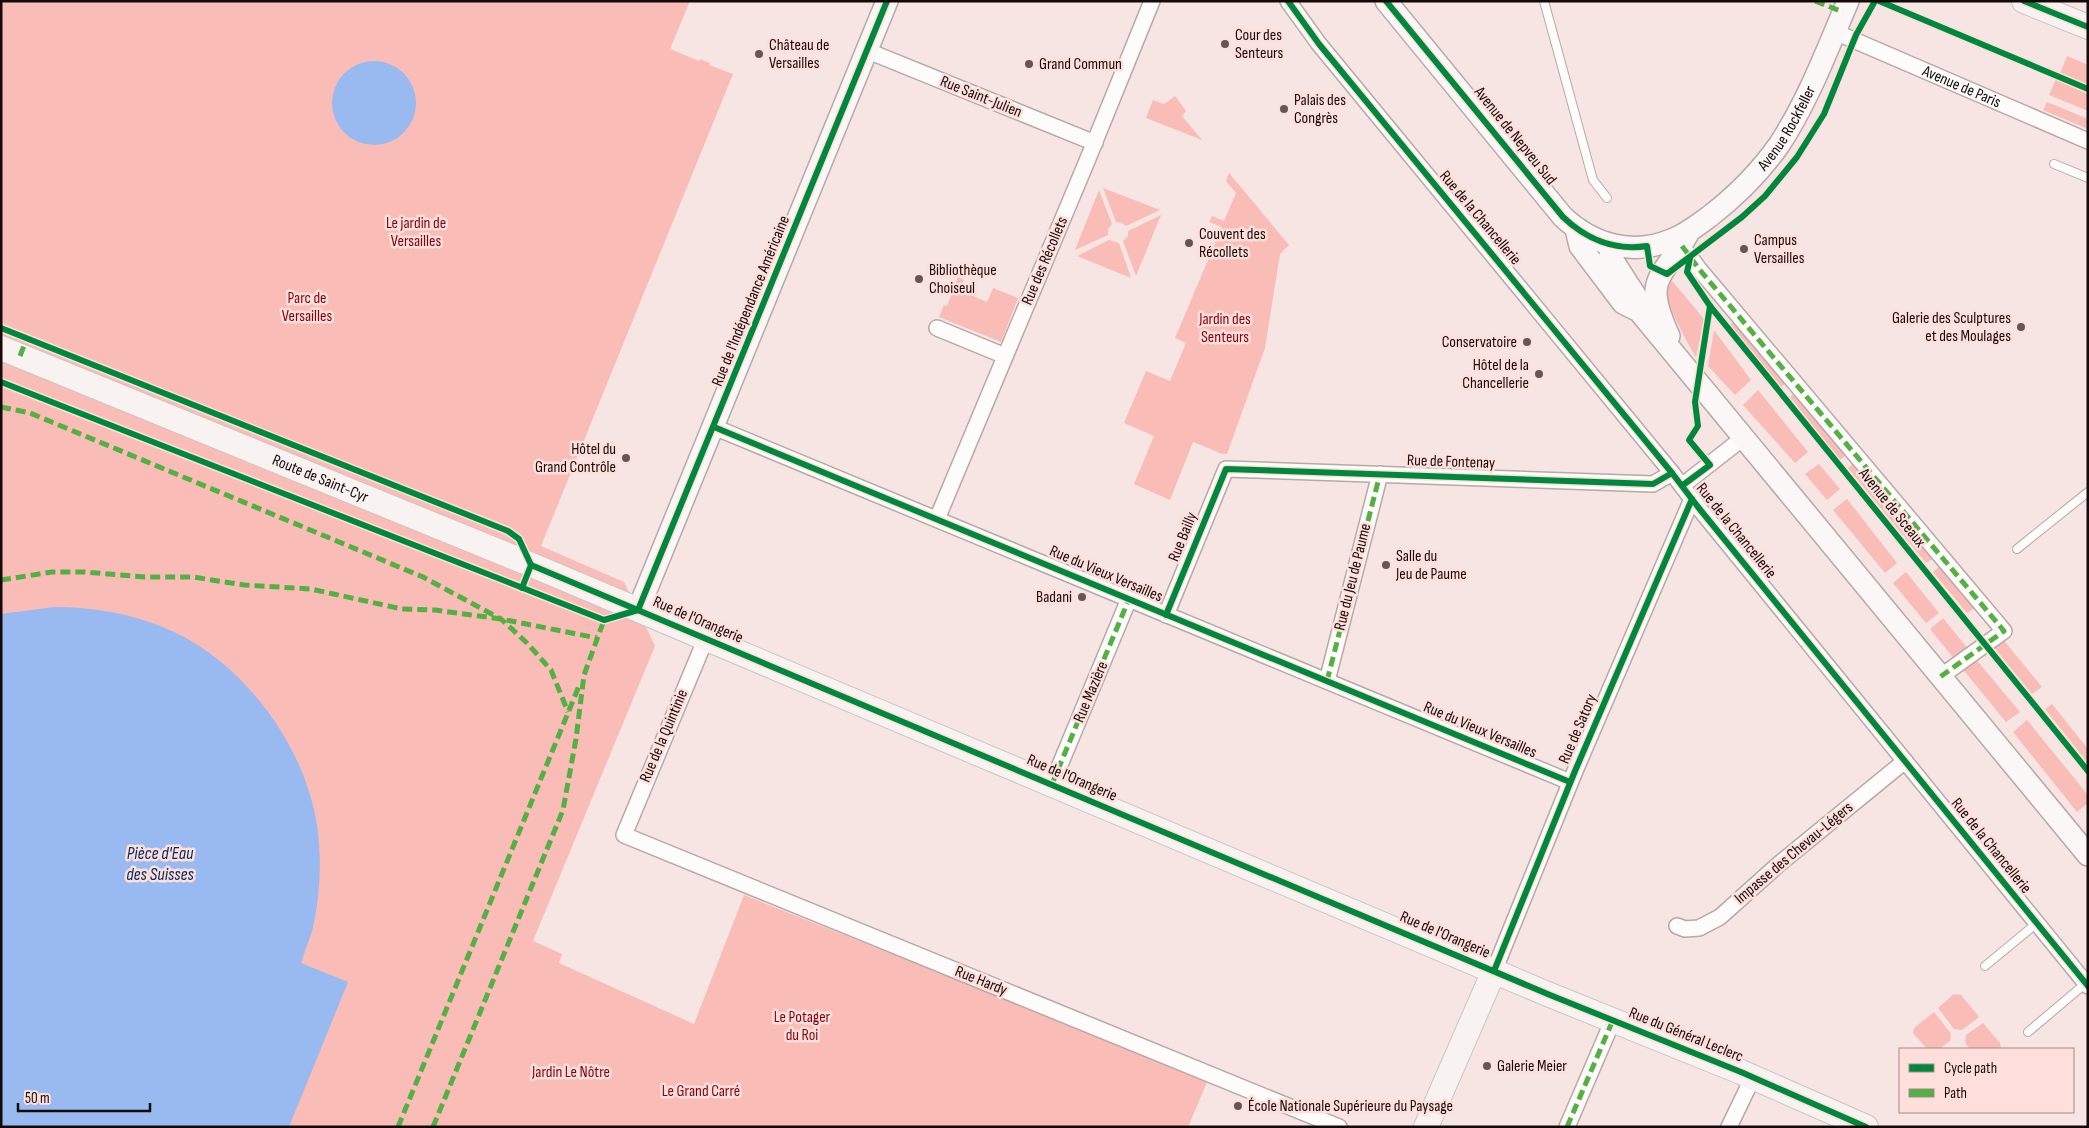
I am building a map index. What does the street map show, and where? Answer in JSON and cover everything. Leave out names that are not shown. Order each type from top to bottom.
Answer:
[{"type":"main road","name":"Rue de l'Indépendance Américaine","points":[[638,610],[887,1]]},
{"type":"main road","name":"Avenue de Nepveu Sud","points":[[1386,1],[1563,217],[1576,229],[1611,246],[1634,248],[1658,245],[1686,238]]},
{"type":"main road","name":"Avenue Rockfeller","points":[[1686,238],[1738,192],[1764,165],[1779,145],[1805,99],[1848,1]]},
{"type":"main road","points":[[2024,1],[2088,27]]},
{"type":"main road","points":[[1576,229],[1580,246],[1623,303],[1639,311],[2088,855]]},
{"type":"main road","points":[[1682,365],[1658,313],[1655,289],[1661,273],[1686,238]]},
{"type":"main road","points":[[1611,246],[1610,256],[1636,298],[1639,311]]},
{"type":"main road","name":"Route de Saint-Cyr","points":[[1,348],[638,610]]},
{"type":"main road","name":"Rue de l'Orangerie","points":[[638,610],[1494,971]]},
{"type":"main road","points":[[1426,1127],[1494,971]]},
{"type":"main road","name":"Rue du Général Leclerc","points":[[1494,971],[1753,1077],[1866,1127]]},
{"type":"street","name":"Rue des Récollets","points":[[936,519],[1095,143],[1152,1]]},
{"type":"street","name":"Rue de la Chancellerie","points":[[1288,1],[1318,44],[1683,486],[2087,985]]},
{"type":"street","name":"Avenue de Paris","points":[[1835,32],[2088,141]]},
{"type":"street","name":"Rue Saint-Julien","points":[[868,51],[1095,143]]},
{"type":"street","name":"Avenue de Sceaux","points":[[1686,238],[1699,269],[2005,632],[1940,678]]},
{"type":"street","points":[[937,328],[1006,356]]},
{"type":"street","name":"Rue du Vieux Versailles","points":[[714,427],[1570,782]]},
{"type":"street","points":[[1683,486],[1743,438]]},
{"type":"street","name":"Rue de Fontenay","points":[[1226,469],[1653,484],[1672,473]]},
{"type":"street","name":"Rue Bailly","points":[[1166,614],[1226,469]]},
{"type":"street","name":"Rue du Jeu de Paume","points":[[1326,681],[1380,474]]},
{"type":"street","name":"Rue de Satory","points":[[1494,971],[1570,782],[1692,499]]},
{"type":"street","name":"Rue Mazière","points":[[1052,784],[1129,599]]},
{"type":"street","name":"Rue de la Quintinie","points":[[624,835],[706,638]]},
{"type":"street","name":"Impasse des Chevau-Légers","points":[[1677,926],[1685,929],[1699,928],[1720,917],[1779,864],[1904,761]]},
{"type":"street","name":"Rue Hardy","points":[[624,835],[1339,1127]]},
{"type":"street","points":[[1567,1125],[1613,1020]]},
{"type":"street","points":[[1729,1127],[1753,1077]]},
{"type":"lane","points":[[1544,1],[1593,180],[1607,198]]},
{"type":"lane","points":[[2054,164],[2088,178]]},
{"type":"lane","points":[[2017,549],[2088,492]]},
{"type":"lane","points":[[1985,966],[2037,923]]},
{"type":"lane","points":[[2028,1032],[2087,985]]},
{"type":"green space","name":"Parc de Versailles","points":[[1,1],[690,1],[670,49],[699,61],[700,59],[710,63],[709,65],[733,74],[541,546],[624,582],[655,646],[533,941],[562,954],[559,963],[694,1024],[744,895],[1208,1080],[1188,1127],[1,1127]]},
{"type":"green space","points":[[2067,56],[2088,65],[2088,85],[2060,74]]},
{"type":"green space","points":[[2056,79],[2088,93],[2088,111],[2049,95]]},
{"type":"green space","points":[[1175,96],[1186,111],[1182,116],[1202,140],[1146,118],[1153,100],[1164,104]]},
{"type":"green space","points":[[2047,102],[2088,119],[2088,129],[2043,110]]},
{"type":"green space","name":"Jardin des Senteurs","points":[[1229,173],[1289,245],[1280,254],[1265,348],[1227,454],[1218,453],[1193,442],[1170,500],[1134,484],[1154,436],[1124,423],[1146,371],[1170,381],[1186,343],[1175,338],[1222,227],[1209,222],[1212,216],[1224,221],[1236,193],[1226,181]]},
{"type":"green space","points":[[1103,188],[1160,210],[1126,226],[1116,222]]},
{"type":"green space","points":[[1099,190],[1112,224],[1108,229],[1108,235],[1075,250]]},
{"type":"green space","points":[[1161,215],[1136,276],[1123,241],[1128,236],[1128,231]]},
{"type":"green space","points":[[1109,240],[1119,243],[1131,278],[1077,256]]},
{"type":"green space","points":[[1668,276],[1704,319],[1696,357],[1669,303],[1665,288]]},
{"type":"green space","points":[[958,277],[964,280],[960,290],[987,302],[993,288],[1018,298],[1001,342],[939,317],[944,305],[947,306]]},
{"type":"green space","points":[[1737,319],[1790,380],[1781,387],[1730,325]]},
{"type":"green space","points":[[1714,330],[1751,380],[1735,395],[1708,366]]},
{"type":"green space","points":[[1758,390],[1808,452],[1795,463],[1743,405]]},
{"type":"green space","points":[[1797,391],[1849,453],[1840,460],[1790,397]]},
{"type":"green space","points":[[1856,461],[1934,558],[1926,563],[1848,468]]},
{"type":"green space","points":[[1819,464],[1840,489],[1827,500],[1805,474]]},
{"type":"green space","points":[[1847,499],[1897,563],[1885,573],[1833,510]]},
{"type":"green space","points":[[1941,565],[1976,607],[1967,613],[1933,572]]},
{"type":"green space","points":[[1906,572],[1939,613],[1926,623],[1893,583]]},
{"type":"green space","points":[[1943,618],[1969,650],[1955,660],[1930,629]]},
{"type":"green space","points":[[2001,637],[2042,687],[2032,694],[1992,645]]},
{"type":"green space","points":[[1974,657],[2020,712],[2006,722],[1961,667]]},
{"type":"green space","points":[[2052,704],[2088,749],[2088,763],[2045,709]]},
{"type":"green space","points":[[2027,720],[2088,795],[2088,803],[2077,812],[2013,732]]},
{"type":"green space","points":[[1954,994],[1961,995],[1979,1017],[1962,1030],[1954,1029],[1938,1008]]},
{"type":"green space","points":[[1934,1012],[1951,1034],[1950,1041],[1940,1048],[1926,1048],[1913,1033],[1914,1028]]},
{"type":"green space","points":[[1983,1023],[2000,1043],[2001,1048],[1969,1048],[1965,1043],[1966,1035]]},
{"type":"water","points":[[366,61],[382,61],[398,68],[409,79],[416,95],[413,119],[404,133],[398,138],[382,145],[366,145],[350,138],[339,127],[332,111],[332,95],[339,79],[350,68]]},
{"type":"water","name":"Pièce d'Eau des Suisses","points":[[54,607],[83,608],[138,618],[165,628],[195,643],[223,663],[248,688],[270,715],[289,746],[304,778],[314,811],[319,844],[320,874],[314,923],[301,963],[348,982],[289,1127],[1,1127],[1,614]]},
{"type":"marked path","points":[[1815,1],[1843,12]]},
{"type":"marked path","points":[[1682,246],[1699,269],[2004,631],[1940,677]]},
{"type":"marked path","points":[[20,356],[27,338]]},
{"type":"marked path","points":[[1,407],[30,413],[423,577],[501,619],[527,643],[551,670],[568,712]]},
{"type":"marked path","points":[[1327,681],[1380,474]]},
{"type":"marked path","points":[[1,580],[52,572],[85,572],[145,577],[193,577],[244,585],[311,589],[402,609],[435,610],[501,619],[597,638]]},
{"type":"marked path","points":[[1052,784],[1129,599],[1131,600]]},
{"type":"marked path","points":[[433,1127],[563,810],[576,739],[584,675],[604,620]]},
{"type":"marked path","points":[[398,1127],[579,686]]},
{"type":"marked path","points":[[1567,1127],[1613,1020]]},
{"type":"cycle path","points":[[638,610],[887,1]]},
{"type":"cycle path","points":[[1288,1],[1319,44],[1672,473],[2088,986]]},
{"type":"cycle path","points":[[1386,1],[1563,217],[1581,232],[1602,242],[1624,247],[1647,246],[1650,266],[1667,274],[1742,217],[1765,196],[1797,157],[1824,114],[1856,35],[1875,1]]},
{"type":"cycle path","points":[[1879,1],[2088,89]]},
{"type":"cycle path","points":[[2024,1],[2088,27]]},
{"type":"cycle path","points":[[1690,258],[1687,272],[1710,306],[2088,771]]},
{"type":"cycle path","points":[[1683,485],[1710,465],[1689,440],[1698,426],[1695,402],[1710,306]]},
{"type":"cycle path","points":[[1,328],[508,531],[519,539],[531,565],[522,588]]},
{"type":"cycle path","points":[[1,382],[604,620],[638,610]]},
{"type":"cycle path","points":[[714,427],[1570,782]]},
{"type":"cycle path","points":[[1166,615],[1226,469],[1653,484],[1672,473]]},
{"type":"cycle path","points":[[1494,971],[1575,771],[1692,499]]},
{"type":"cycle path","points":[[531,565],[1550,995],[1741,1072],[1866,1127]]},
{"type":"place","name":"Cour des Senteurs","points":[[1225,44]]},
{"type":"place","name":"Château de Versailles","points":[[759,54]]},
{"type":"place","name":"Grand Commun","points":[[1029,64]]},
{"type":"place","name":"Palais des Congrès","points":[[1284,109]]},
{"type":"place","name":"Couvent des Récollets","points":[[1189,243]]},
{"type":"place","name":"Campus Versailles","points":[[1744,249]]},
{"type":"place","name":"Bibliothèque Choiseul","points":[[919,279]]},
{"type":"place","name":"Galerie des Sculptures et des Moulages","points":[[2021,327]]},
{"type":"place","name":"Conservatoire","points":[[1527,342]]},
{"type":"place","name":"Hôtel de la Chancellerie","points":[[1539,374]]},
{"type":"place","name":"Hôtel du Grand Contrôle","points":[[626,458]]},
{"type":"place","name":"Salle du Jeu de Paume","points":[[1386,565]]},
{"type":"place","name":"Badani","points":[[1082,597]]},
{"type":"place","name":"Galerie Meier","points":[[1487,1066]]},
{"type":"place","name":"École Nationale Supérieure du Paysage","points":[[1238,1106]]},
{"type":"park label","name":"Le jardin de Versailles","points":[[416,232]]},
{"type":"park label","name":"Le Potager du Roi","points":[[802,1026]]},
{"type":"park label","name":"Jardin Le Nôtre","points":[[571,1072]]},
{"type":"park label","name":"Le Grand Carré","points":[[701,1091]]}]
